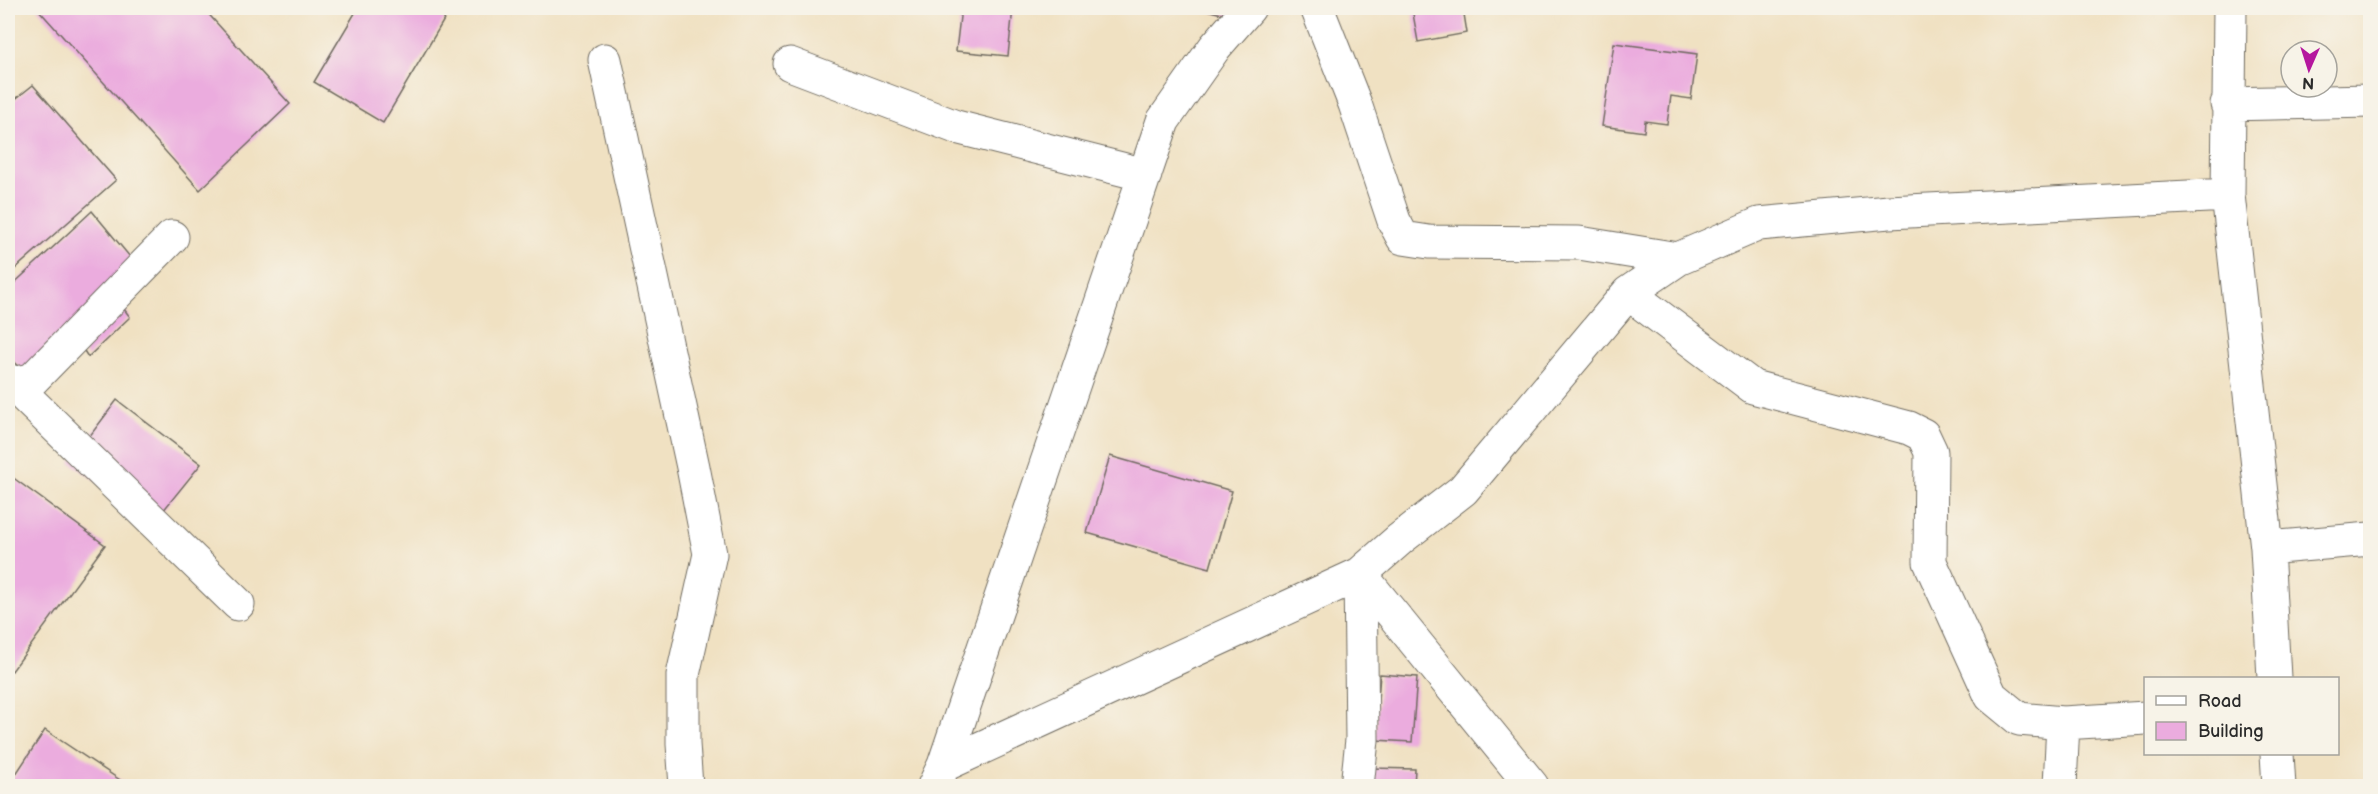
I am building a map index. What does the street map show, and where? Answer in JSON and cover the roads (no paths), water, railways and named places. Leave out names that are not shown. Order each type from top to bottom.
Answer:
[{"type":"street","points":[[939,776],[1163,121],[1215,47],[1249,8]]},
{"type":"street","points":[[1317,8],[1355,104],[1394,221],[1403,238],[1429,242],[1579,243],[1678,260]]},
{"type":"street","points":[[2230,8],[2227,104],[2228,195],[2267,548],[2274,677]]},
{"type":"street","points":[[605,60],[710,554],[682,675],[686,786]]},
{"type":"street","points":[[790,63],[956,127],[1144,175]]},
{"type":"street","points":[[2227,104],[2370,100]]},
{"type":"street","points":[[939,776],[1360,574],[1400,539],[1463,490],[1628,293],[1678,260],[1759,224],[1889,212],[2228,195]]},
{"type":"street","points":[[10,382],[32,380],[172,237]]},
{"type":"street","points":[[1628,293],[1753,387],[1910,428],[1923,435],[1931,452],[1930,562],[1991,696],[2019,719],[2063,723],[2144,718]]},
{"type":"street","points":[[10,382],[238,604]]},
{"type":"street","points":[[2267,548],[2370,539]]},
{"type":"street","points":[[1357,786],[1362,740],[1360,574]]},
{"type":"street","points":[[1360,574],[1532,786]]},
{"type":"street","points":[[2060,786],[2063,723]]},
{"type":"street","points":[[2277,755],[2279,786]]}]
